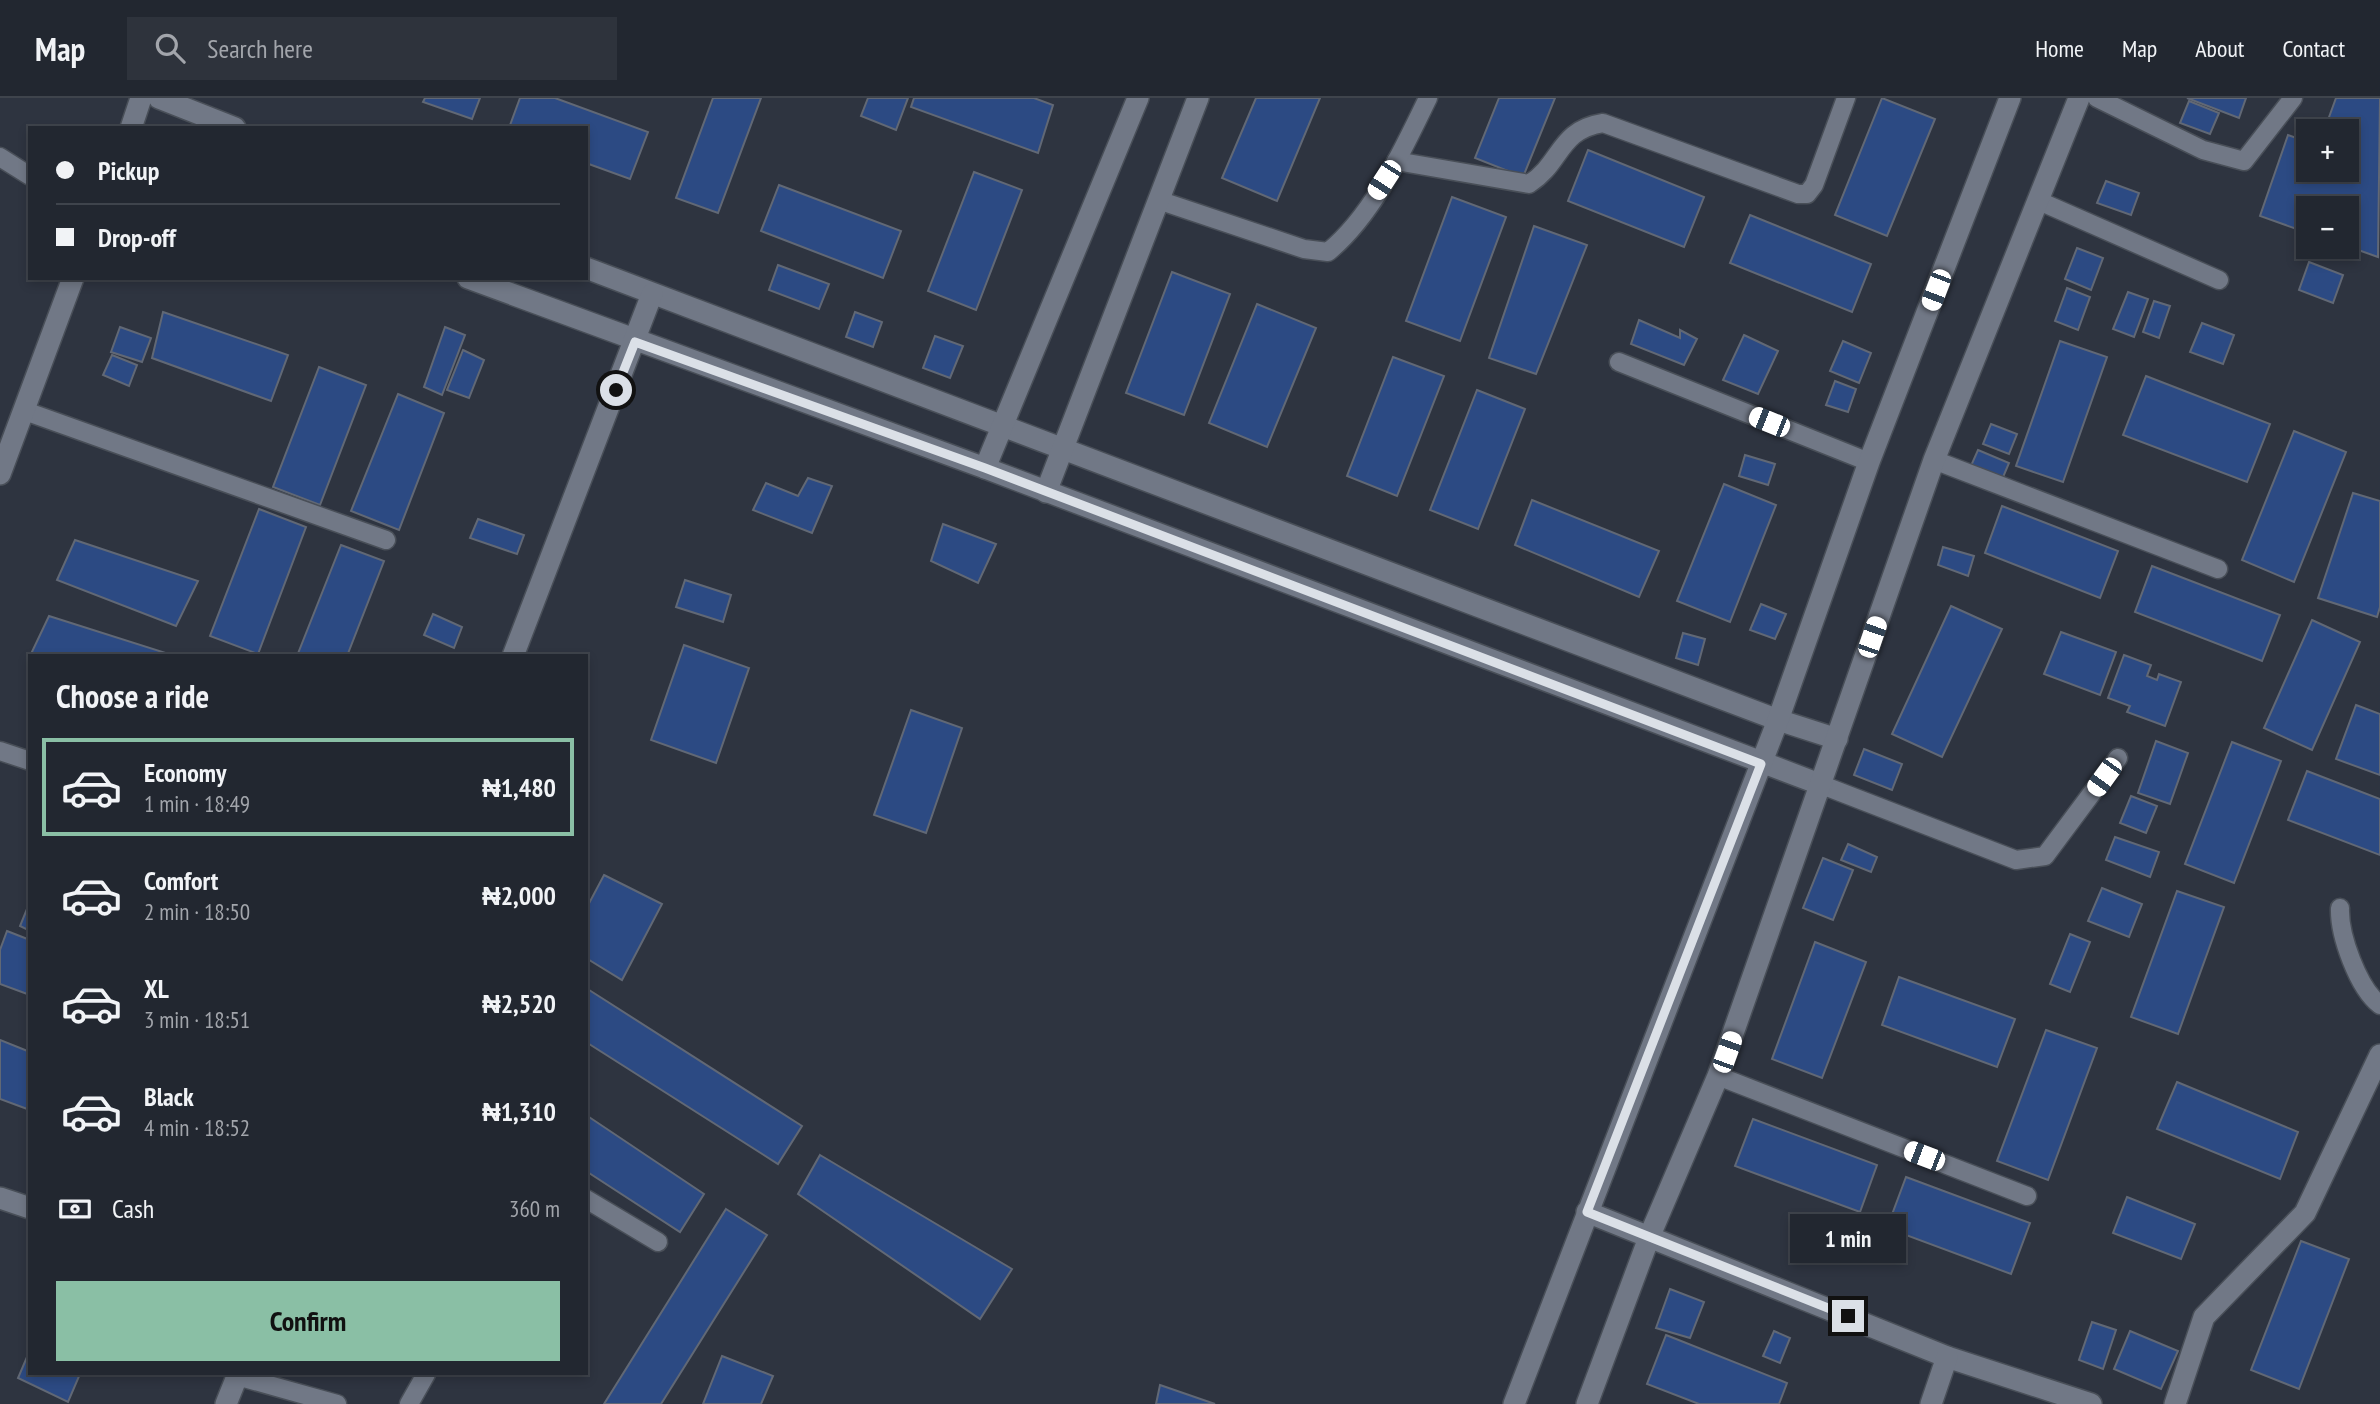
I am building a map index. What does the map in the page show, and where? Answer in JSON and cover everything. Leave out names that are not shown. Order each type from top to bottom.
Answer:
[{"type":"street","points":[[132,126],[141,98]]},
{"type":"street","points":[[159,98],[230,126]]},
{"type":"street","points":[[985,468],[1138,98]]},
{"type":"street","points":[[1046,492],[1198,98]]},
{"type":"street","points":[[1514,1404],[1778,720],[1869,462],[2010,98]]},
{"type":"street","points":[[1587,1404],[1650,1236],[1718,1076],[1934,460],[2079,98]]},
{"type":"street","points":[[588,269],[1064,447],[1778,720],[1837,739]]},
{"type":"street","points":[[0,474],[72,280]]},
{"type":"street","points":[[473,280],[635,342],[985,468],[1822,785]]},
{"type":"street","points":[[514,654],[652,294]]},
{"type":"street","points":[[2175,1404],[2204,1317],[2305,1213],[2380,1055]]},
{"type":"street","points":[[0,1198],[28,1207]]},
{"type":"street","points":[[1587,1212],[1947,1357],[2091,1404]]},
{"type":"street","points":[[1931,1404],[1947,1357]]},
{"type":"street","points":[[226,1404],[237,1375]]},
{"type":"lane","points":[[1158,200],[1304,249],[1328,252],[1346,237],[1396,161],[1428,98]]},
{"type":"lane","points":[[1396,161],[1529,184],[1544,174],[1568,138],[1583,126],[1602,124],[1798,194],[1807,194],[1814,185],[1846,98]]},
{"type":"lane","points":[[2097,98],[2203,150],[2244,161],[2293,98]]},
{"type":"lane","points":[[0,157],[28,175]]},
{"type":"lane","points":[[2039,201],[2219,280]]},
{"type":"lane","points":[[1619,362],[1869,462]]},
{"type":"lane","points":[[24,411],[386,540]]},
{"type":"lane","points":[[1934,460],[2218,569]]},
{"type":"lane","points":[[0,751],[28,760]]},
{"type":"lane","points":[[1822,785],[2015,860],[2045,856],[2118,758]]},
{"type":"lane","points":[[2340,908],[2339,929],[2370,997],[2380,1005]]},
{"type":"lane","points":[[1718,1076],[2027,1196]]},
{"type":"lane","points":[[588,1200],[658,1242]]},
{"type":"lane","points":[[237,1375],[337,1404]]},
{"type":"lane","points":[[409,1404],[425,1375]]},
{"type":"building","points":[[425,98],[480,98],[472,119],[423,102]]},
{"type":"building","points":[[520,98],[555,98],[648,132],[630,179],[588,164],[588,126],[510,126]]},
{"type":"building","points":[[713,98],[761,98],[718,213],[676,198]]},
{"type":"building","points":[[868,98],[908,98],[896,130],[861,116]]},
{"type":"building","points":[[914,98],[1034,98],[1053,105],[1038,153],[911,107]]},
{"type":"building","points":[[1256,98],[1320,98],[1277,201],[1222,178]]},
{"type":"building","points":[[1499,98],[1555,98],[1523,177],[1475,158]]},
{"type":"building","points":[[1882,98],[1935,119],[1887,236],[1835,215]]},
{"type":"building","points":[[2187,98],[2246,98],[2239,118]]},
{"type":"building","points":[[2336,98],[2380,98],[2378,257],[2359,250],[2359,196],[2296,196],[2296,229],[2260,216],[2288,135],[2296,138],[2296,182],[2359,182],[2359,119],[2328,119]]},
{"type":"building","points":[[2189,101],[2219,113],[2210,134],[2180,123]]},
{"type":"building","points":[[1588,150],[1704,197],[1684,247],[1568,201]]},
{"type":"building","points":[[974,172],[1022,190],[976,310],[928,291]]},
{"type":"building","points":[[2106,181],[2139,193],[2131,215],[2097,203]]},
{"type":"building","points":[[779,185],[901,231],[883,278],[761,231]]},
{"type":"building","points":[[1452,197],[1506,217],[1460,341],[1406,321]]},
{"type":"building","points":[[1750,215],[1871,264],[1852,312],[1730,263]]},
{"type":"building","points":[[1534,226],[1587,245],[1536,374],[1489,358]]},
{"type":"building","points":[[2077,248],[2103,258],[2091,290],[2065,279]]},
{"type":"building","points":[[2309,262],[2343,275],[2333,303],[2299,290]]},
{"type":"building","points":[[778,265],[829,284],[819,309],[769,290]]},
{"type":"building","points":[[1172,272],[1230,294],[1184,415],[1126,393]]},
{"type":"building","points":[[2067,288],[2090,297],[2078,330],[2055,321]]},
{"type":"building","points":[[2128,292],[2148,299],[2134,337],[2113,329]]},
{"type":"building","points":[[2154,301],[2170,306],[2159,338],[2143,332]]},
{"type":"building","points":[[1257,304],[1316,328],[1267,447],[1209,423]]},
{"type":"building","points":[[163,312],[288,355],[271,401],[152,358]]},
{"type":"building","points":[[855,312],[882,322],[873,347],[846,337]]},
{"type":"building","points":[[1639,320],[1680,338],[1680,330],[1697,339],[1684,365],[1631,344]]},
{"type":"building","points":[[2202,323],[2234,335],[2223,364],[2190,352]]},
{"type":"building","points":[[120,327],[151,338],[142,362],[111,352]]},
{"type":"building","points":[[445,327],[465,335],[442,395],[424,387]]},
{"type":"building","points":[[1744,335],[1778,351],[1758,394],[1723,380]]},
{"type":"building","points":[[935,336],[963,346],[950,378],[923,368]]},
{"type":"building","points":[[1843,341],[1871,353],[1859,383],[1830,371]]},
{"type":"building","points":[[2060,341],[2107,357],[2063,482],[2016,466]]},
{"type":"building","points":[[463,350],[484,360],[469,398],[447,390]]},
{"type":"building","points":[[112,355],[137,365],[129,386],[103,375]]},
{"type":"building","points":[[1393,357],[1444,376],[1397,496],[1347,476]]},
{"type":"building","points":[[319,367],[366,385],[320,505],[273,487]]},
{"type":"building","points":[[2146,376],[2270,424],[2247,482],[2123,435]]},
{"type":"building","points":[[1835,381],[1856,389],[1848,412],[1826,405]]},
{"type":"building","points":[[1477,390],[1525,409],[1478,529],[1430,510]]},
{"type":"building","points":[[398,394],[444,413],[399,530],[351,511]]},
{"type":"building","points":[[1991,424],[2017,434],[2009,454],[1983,444]]},
{"type":"building","points":[[2294,431],[2346,452],[2294,582],[2242,560]]},
{"type":"building","points":[[1978,450],[2009,463],[2001,482],[1970,468]]},
{"type":"building","points":[[1745,455],[1775,464],[1768,485],[1739,476]]},
{"type":"building","points":[[808,478],[832,486],[812,533],[753,510],[766,483],[798,496]]},
{"type":"building","points":[[1724,484],[1776,505],[1730,622],[1677,601]]},
{"type":"building","points":[[2353,493],[2380,501],[2380,607],[2377,617],[2318,598]]},
{"type":"building","points":[[1532,500],[1659,551],[1639,597],[1515,545]]},
{"type":"building","points":[[2002,506],[2118,551],[2100,598],[1985,553]]},
{"type":"building","points":[[259,509],[306,527],[258,654],[210,636]]},
{"type":"building","points":[[478,519],[524,535],[517,554],[470,538]]},
{"type":"building","points":[[943,524],[996,544],[978,583],[931,561]]},
{"type":"building","points":[[75,540],[198,581],[176,626],[57,580]]},
{"type":"building","points":[[341,545],[384,561],[348,654],[298,654]]},
{"type":"building","points":[[1943,547],[1974,556],[1968,576],[1938,565]]},
{"type":"building","points":[[2152,566],[2280,615],[2262,661],[2135,612]]},
{"type":"building","points":[[685,580],[731,595],[723,622],[676,607]]},
{"type":"building","points":[[1761,604],[1786,614],[1775,639],[1750,630]]},
{"type":"building","points":[[1951,606],[2002,629],[1942,757],[1892,734]]},
{"type":"building","points":[[433,614],[462,627],[454,648],[424,635]]},
{"type":"building","points":[[49,616],[169,654],[31,654]]},
{"type":"building","points":[[2312,620],[2360,642],[2312,750],[2264,728]]},
{"type":"building","points":[[2061,632],[2116,652],[2100,695],[2044,674]]},
{"type":"building","points":[[1683,633],[1705,639],[1698,665],[1676,658]]},
{"type":"building","points":[[684,645],[749,668],[716,763],[651,740]]},
{"type":"building","points":[[2124,655],[2151,665],[2147,676],[2157,680],[2159,674],[2181,682],[2165,726],[2127,712],[2130,706],[2108,698]]},
{"type":"building","points":[[2356,705],[2380,714],[2380,775],[2336,759]]},
{"type":"building","points":[[911,710],[962,728],[926,833],[874,815]]},
{"type":"building","points":[[2156,741],[2188,753],[2170,804],[2138,793]]},
{"type":"building","points":[[2232,742],[2281,761],[2234,883],[2185,864]]},
{"type":"building","points":[[1864,749],[1902,764],[1892,790],[1854,775]]},
{"type":"building","points":[[2307,771],[2380,799],[2380,855],[2288,820]]},
{"type":"building","points":[[2131,796],[2157,806],[2146,833],[2120,823]]},
{"type":"building","points":[[2115,837],[2159,852],[2150,877],[2106,860]]},
{"type":"building","points":[[1848,844],[1877,857],[1871,872],[1841,860]]},
{"type":"building","points":[[1823,858],[1853,870],[1833,920],[1803,908]]},
{"type":"building","points":[[604,875],[662,904],[622,980],[588,959],[588,905]]},
{"type":"building","points":[[2102,888],[2142,904],[2129,937],[2088,921]]},
{"type":"building","points":[[2177,891],[2224,907],[2178,1034],[2131,1017]]},
{"type":"building","points":[[28,906],[28,930],[20,926]]},
{"type":"building","points":[[7,931],[28,939],[28,994],[0,984],[0,950]]},
{"type":"building","points":[[2070,934],[2090,942],[2070,992],[2050,984]]},
{"type":"building","points":[[1815,942],[1866,962],[1822,1078],[1772,1059]]},
{"type":"building","points":[[1899,977],[2015,1019],[1997,1067],[1882,1025]]},
{"type":"building","points":[[588,989],[802,1126],[778,1164],[588,1043]]},
{"type":"building","points":[[2046,1030],[2097,1048],[2048,1180],[1997,1161]]},
{"type":"building","points":[[0,1040],[28,1051],[28,1109],[0,1099]]},
{"type":"building","points":[[2177,1082],[2298,1132],[2280,1179],[2157,1129]]},
{"type":"building","points":[[588,1116],[704,1194],[680,1232],[588,1172]]},
{"type":"building","points":[[1753,1119],[1877,1165],[1860,1212],[1735,1166]]},
{"type":"building","points":[[820,1155],[1012,1269],[980,1319],[798,1194]]},
{"type":"building","points":[[1906,1177],[2030,1223],[2011,1274],[1887,1228]]},
{"type":"building","points":[[2127,1197],[2195,1224],[2181,1259],[2113,1233]]},
{"type":"building","points":[[726,1209],[767,1235],[661,1404],[604,1404]]},
{"type":"building","points":[[2301,1241],[2349,1259],[2299,1389],[2251,1370]]},
{"type":"building","points":[[1670,1289],[1704,1302],[1690,1338],[1656,1328]]},
{"type":"building","points":[[2092,1322],[2116,1330],[2103,1369],[2079,1360]]},
{"type":"building","points":[[1774,1331],[1790,1338],[1780,1363],[1763,1356]]},
{"type":"building","points":[[2130,1331],[2178,1351],[2161,1389],[2114,1369]]},
{"type":"building","points":[[1666,1335],[1787,1383],[1779,1404],[1699,1404],[1647,1384]]},
{"type":"building","points":[[28,1355],[28,1375],[80,1375],[68,1402],[18,1378]]},
{"type":"building","points":[[722,1356],[773,1376],[761,1404],[703,1404]]},
{"type":"building","points":[[1160,1385],[1215,1404],[1156,1404]]},
{"type":"route","points":[[616,390],[635,342],[985,468],[1761,764],[1587,1212],[1848,1316]]}]
